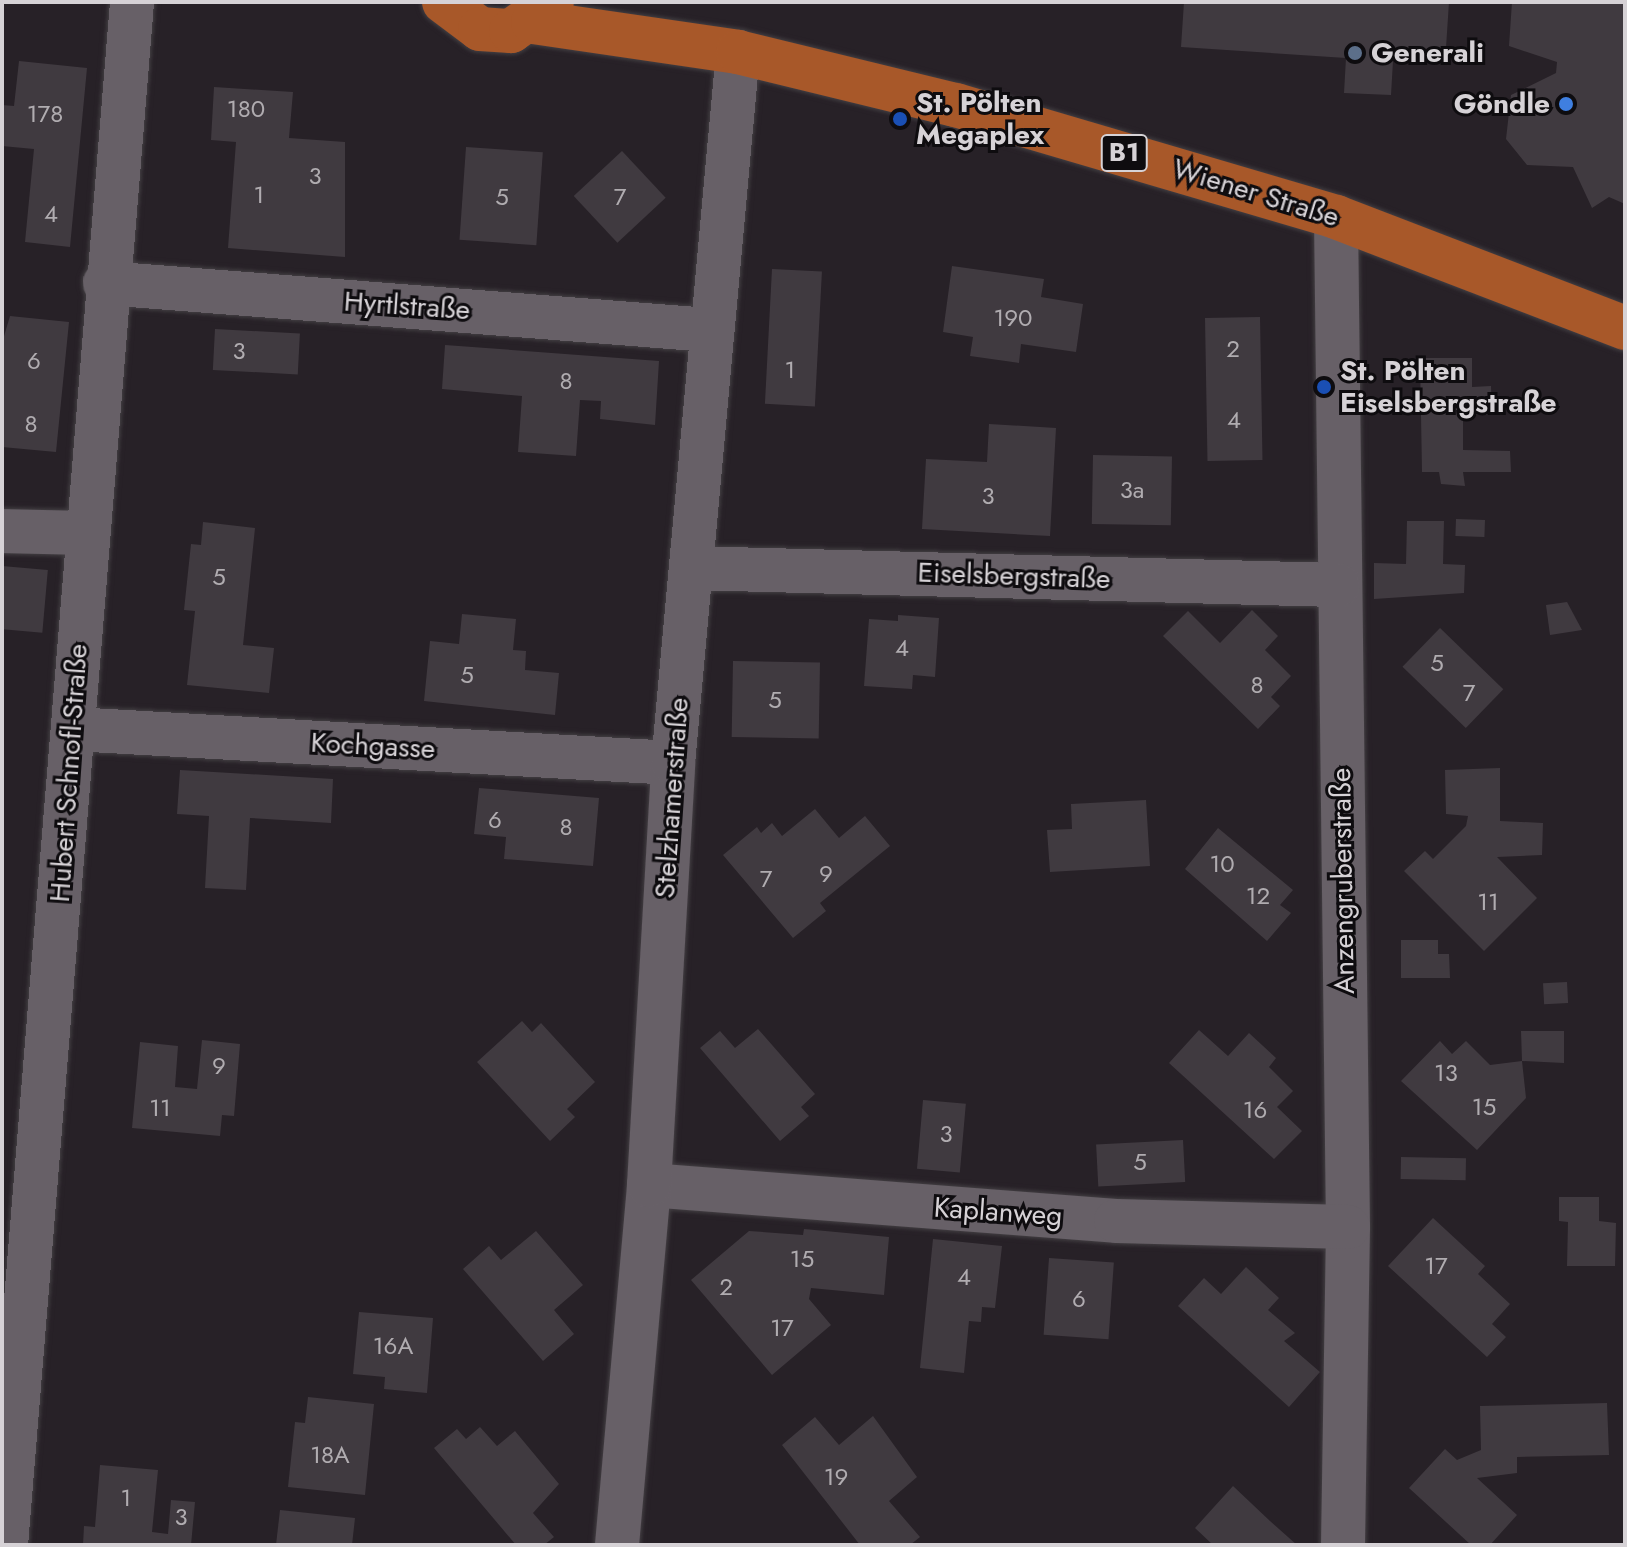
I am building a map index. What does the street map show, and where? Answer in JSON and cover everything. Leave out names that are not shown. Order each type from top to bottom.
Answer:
[{"type":"main road","name":"B1","points":[[442,2],[480,29],[511,31],[542,12]]},
{"type":"main road","name":"Wiener Straße","points":[[617,2],[738,52]]},
{"type":"main road","name":"Wiener Straße","points":[[542,12],[738,52],[956,105],[1336,217],[1625,328]]},
{"type":"street","name":"Hubert Schnofl-Straße","points":[[6,1545],[73,729],[105,283],[132,2]]},
{"type":"street","name":"Stelzhamerstraße","points":[[617,1545],[649,1185],[673,763],[709,330],[738,52]]},
{"type":"street","name":"Anzengruberstraße","points":[[1336,217],[1348,1227],[1343,1545]]},
{"type":"street","name":"Hyrtlstraße","points":[[105,283],[709,330]]},
{"type":"street","points":[[2,531],[87,533]]},
{"type":"street","name":"Eiselsbergstraße","points":[[691,568],[1338,585]]},
{"type":"street","name":"Kochgasse","points":[[73,729],[673,763]]},
{"type":"street","name":"Kaplanweg","points":[[649,1185],[1116,1221],[1348,1227]]},
{"type":"building","name":"Generali","points":[[1184,2],[1449,2],[1445,63],[1393,61],[1391,95],[1344,93],[1346,58],[1181,47]]},
{"type":"building","name":"Göndle","points":[[1512,2],[1625,2],[1625,204],[1609,197],[1592,208],[1573,167],[1527,165],[1506,139],[1511,95],[1556,73],[1557,62],[1509,46]]},
{"type":"building","points":[[19,61],[87,68],[70,247],[25,242],[34,149],[2,146],[2,105],[14,106]]},
{"type":"building","points":[[214,87],[293,92],[289,138],[345,142],[345,257],[228,248],[236,142],[211,140]]},
{"type":"building","points":[[466,147],[543,152],[536,245],[460,240]]},
{"type":"building","points":[[622,151],[666,198],[617,243],[574,196]]},
{"type":"building","points":[[952,266],[1044,279],[1041,297],[1083,304],[1076,352],[1021,344],[1019,363],[970,356],[973,337],[943,332]]},
{"type":"building","points":[[772,269],[822,272],[815,406],[765,404]]},
{"type":"building","points":[[10,316],[69,322],[56,452],[2,447],[2,343]]},
{"type":"building","points":[[1260,317],[1262,460],[1208,461],[1205,318]]},
{"type":"building","points":[[215,329],[300,333],[298,374],[213,370]]},
{"type":"building","points":[[445,345],[659,361],[655,425],[600,419],[601,401],[580,400],[576,456],[518,452],[522,396],[442,389]]},
{"type":"building","points":[[1420,358],[1472,358],[1472,387],[1491,386],[1492,415],[1463,415],[1463,450],[1510,451],[1511,472],[1463,472],[1465,486],[1441,484],[1439,472],[1422,472]]},
{"type":"building","points":[[989,424],[1056,428],[1050,536],[922,529],[926,459],[987,462]]},
{"type":"building","points":[[1093,455],[1172,456],[1171,525],[1092,524]]},
{"type":"building","points":[[1456,519],[1485,520],[1484,537],[1455,536]]},
{"type":"building","points":[[1407,521],[1444,521],[1443,564],[1465,565],[1464,593],[1374,599],[1374,563],[1406,564]]},
{"type":"building","points":[[203,522],[255,528],[243,645],[274,648],[269,693],[187,685],[195,611],[184,610],[191,544],[201,545]]},
{"type":"building","points":[[2,566],[48,570],[42,633],[2,629]]},
{"type":"building","points":[[1567,602],[1582,630],[1550,635],[1546,605]]},
{"type":"building","points":[[1252,610],[1278,636],[1265,650],[1291,676],[1271,697],[1280,706],[1258,729],[1163,636],[1188,611],[1220,643]]},
{"type":"building","points":[[462,614],[516,619],[513,650],[526,651],[525,670],[559,673],[555,715],[424,701],[430,641],[459,644]]},
{"type":"building","points":[[898,615],[939,618],[935,677],[913,675],[912,689],[864,686],[869,619],[898,621]]},
{"type":"building","points":[[1440,628],[1503,689],[1466,728],[1402,667]]},
{"type":"building","points":[[733,661],[820,663],[819,739],[732,737]]},
{"type":"building","points":[[1500,768],[1500,821],[1543,823],[1542,855],[1497,857],[1537,898],[1484,951],[1404,871],[1425,851],[1433,859],[1466,826],[1468,816],[1446,814],[1445,770]]},
{"type":"building","points":[[180,770],[333,779],[331,823],[250,818],[246,890],[205,888],[209,816],[177,814]]},
{"type":"building","points":[[479,788],[599,798],[593,866],[504,859],[506,837],[474,834]]},
{"type":"building","points":[[1146,800],[1150,866],[1050,872],[1047,830],[1072,829],[1071,804]]},
{"type":"building","points":[[815,809],[839,838],[865,816],[890,846],[820,903],[826,911],[793,938],[723,855],[757,827],[761,833],[772,823],[782,836]]},
{"type":"building","points":[[1218,828],[1293,890],[1280,905],[1291,913],[1267,941],[1185,869]]},
{"type":"building","points":[[1401,940],[1438,940],[1438,954],[1449,954],[1450,978],[1401,978]]},
{"type":"building","points":[[1567,982],[1568,1003],[1544,1004],[1543,983]]},
{"type":"building","points":[[522,1021],[532,1032],[541,1023],[595,1082],[567,1109],[575,1117],[550,1141],[477,1062]]},
{"type":"building","points":[[758,1029],[815,1094],[801,1107],[809,1116],[780,1141],[700,1048],[720,1031],[735,1048]]},
{"type":"building","points":[[1199,1030],[1228,1056],[1249,1033],[1276,1058],[1269,1067],[1293,1091],[1277,1107],[1302,1131],[1274,1159],[1169,1063]]},
{"type":"building","points":[[1521,1031],[1564,1031],[1564,1063],[1522,1061]]},
{"type":"building","points":[[202,1040],[240,1044],[234,1116],[222,1115],[220,1136],[132,1128],[140,1042],[178,1046],[175,1087],[197,1089]]},
{"type":"building","points":[[1440,1041],[1452,1054],[1466,1041],[1490,1065],[1522,1061],[1526,1098],[1477,1150],[1401,1081]]},
{"type":"building","points":[[923,1100],[966,1104],[960,1172],[917,1169]]},
{"type":"building","points":[[1183,1140],[1185,1182],[1098,1186],[1096,1145]]},
{"type":"building","points":[[1401,1157],[1466,1158],[1466,1180],[1401,1179]]},
{"type":"building","points":[[1559,1197],[1599,1197],[1599,1221],[1616,1223],[1615,1266],[1567,1266],[1568,1222],[1559,1221]]},
{"type":"building","points":[[1433,1218],[1485,1266],[1478,1274],[1510,1304],[1492,1324],[1506,1337],[1487,1357],[1388,1266]]},
{"type":"building","points":[[804,1229],[889,1237],[884,1295],[811,1288],[809,1299],[831,1325],[772,1375],[691,1280],[749,1231],[803,1235]]},
{"type":"building","points":[[536,1231],[583,1285],[554,1310],[574,1334],[543,1361],[463,1269],[489,1246],[501,1260]]},
{"type":"building","points":[[933,1239],[1002,1246],[995,1308],[982,1307],[981,1322],[969,1321],[964,1373],[920,1368]]},
{"type":"building","points":[[1049,1258],[1114,1263],[1108,1339],[1044,1335]]},
{"type":"building","points":[[1246,1267],[1279,1298],[1268,1310],[1295,1333],[1284,1341],[1320,1372],[1289,1407],[1178,1306],[1204,1278],[1221,1294]]},
{"type":"building","points":[[359,1312],[433,1318],[427,1393],[384,1389],[385,1377],[353,1374]]},
{"type":"building","points":[[308,1397],[374,1404],[365,1495],[288,1487],[295,1422],[305,1423]]},
{"type":"building","points":[[1607,1403],[1609,1455],[1517,1457],[1517,1473],[1477,1478],[1517,1515],[1490,1545],[1471,1545],[1409,1488],[1445,1449],[1457,1460],[1481,1450],[1480,1406]]},
{"type":"building","points":[[873,1416],[917,1477],[889,1501],[920,1537],[910,1545],[860,1545],[782,1445],[815,1417],[839,1445]]},
{"type":"building","points":[[480,1427],[497,1446],[515,1431],[559,1484],[533,1513],[554,1537],[544,1545],[516,1545],[434,1448],[457,1429],[466,1439]]},
{"type":"building","points":[[100,1465],[158,1470],[152,1532],[168,1534],[171,1500],[195,1502],[191,1545],[83,1545],[84,1526],[95,1527]]},
{"type":"building","points":[[1233,1486],[1297,1545],[1213,1545],[1195,1528]]},
{"type":"building","points":[[280,1510],[355,1518],[352,1545],[276,1545]]},
{"type":"place","name":"Generali","points":[[1355,53]]},
{"type":"place","name":"Göndle","points":[[1566,104]]},
{"type":"place","name":"St. Pölten Megaplex","points":[[900,119]]},
{"type":"place","name":"St. Pölten Eiselsbergstraße","points":[[1324,387]]}]
